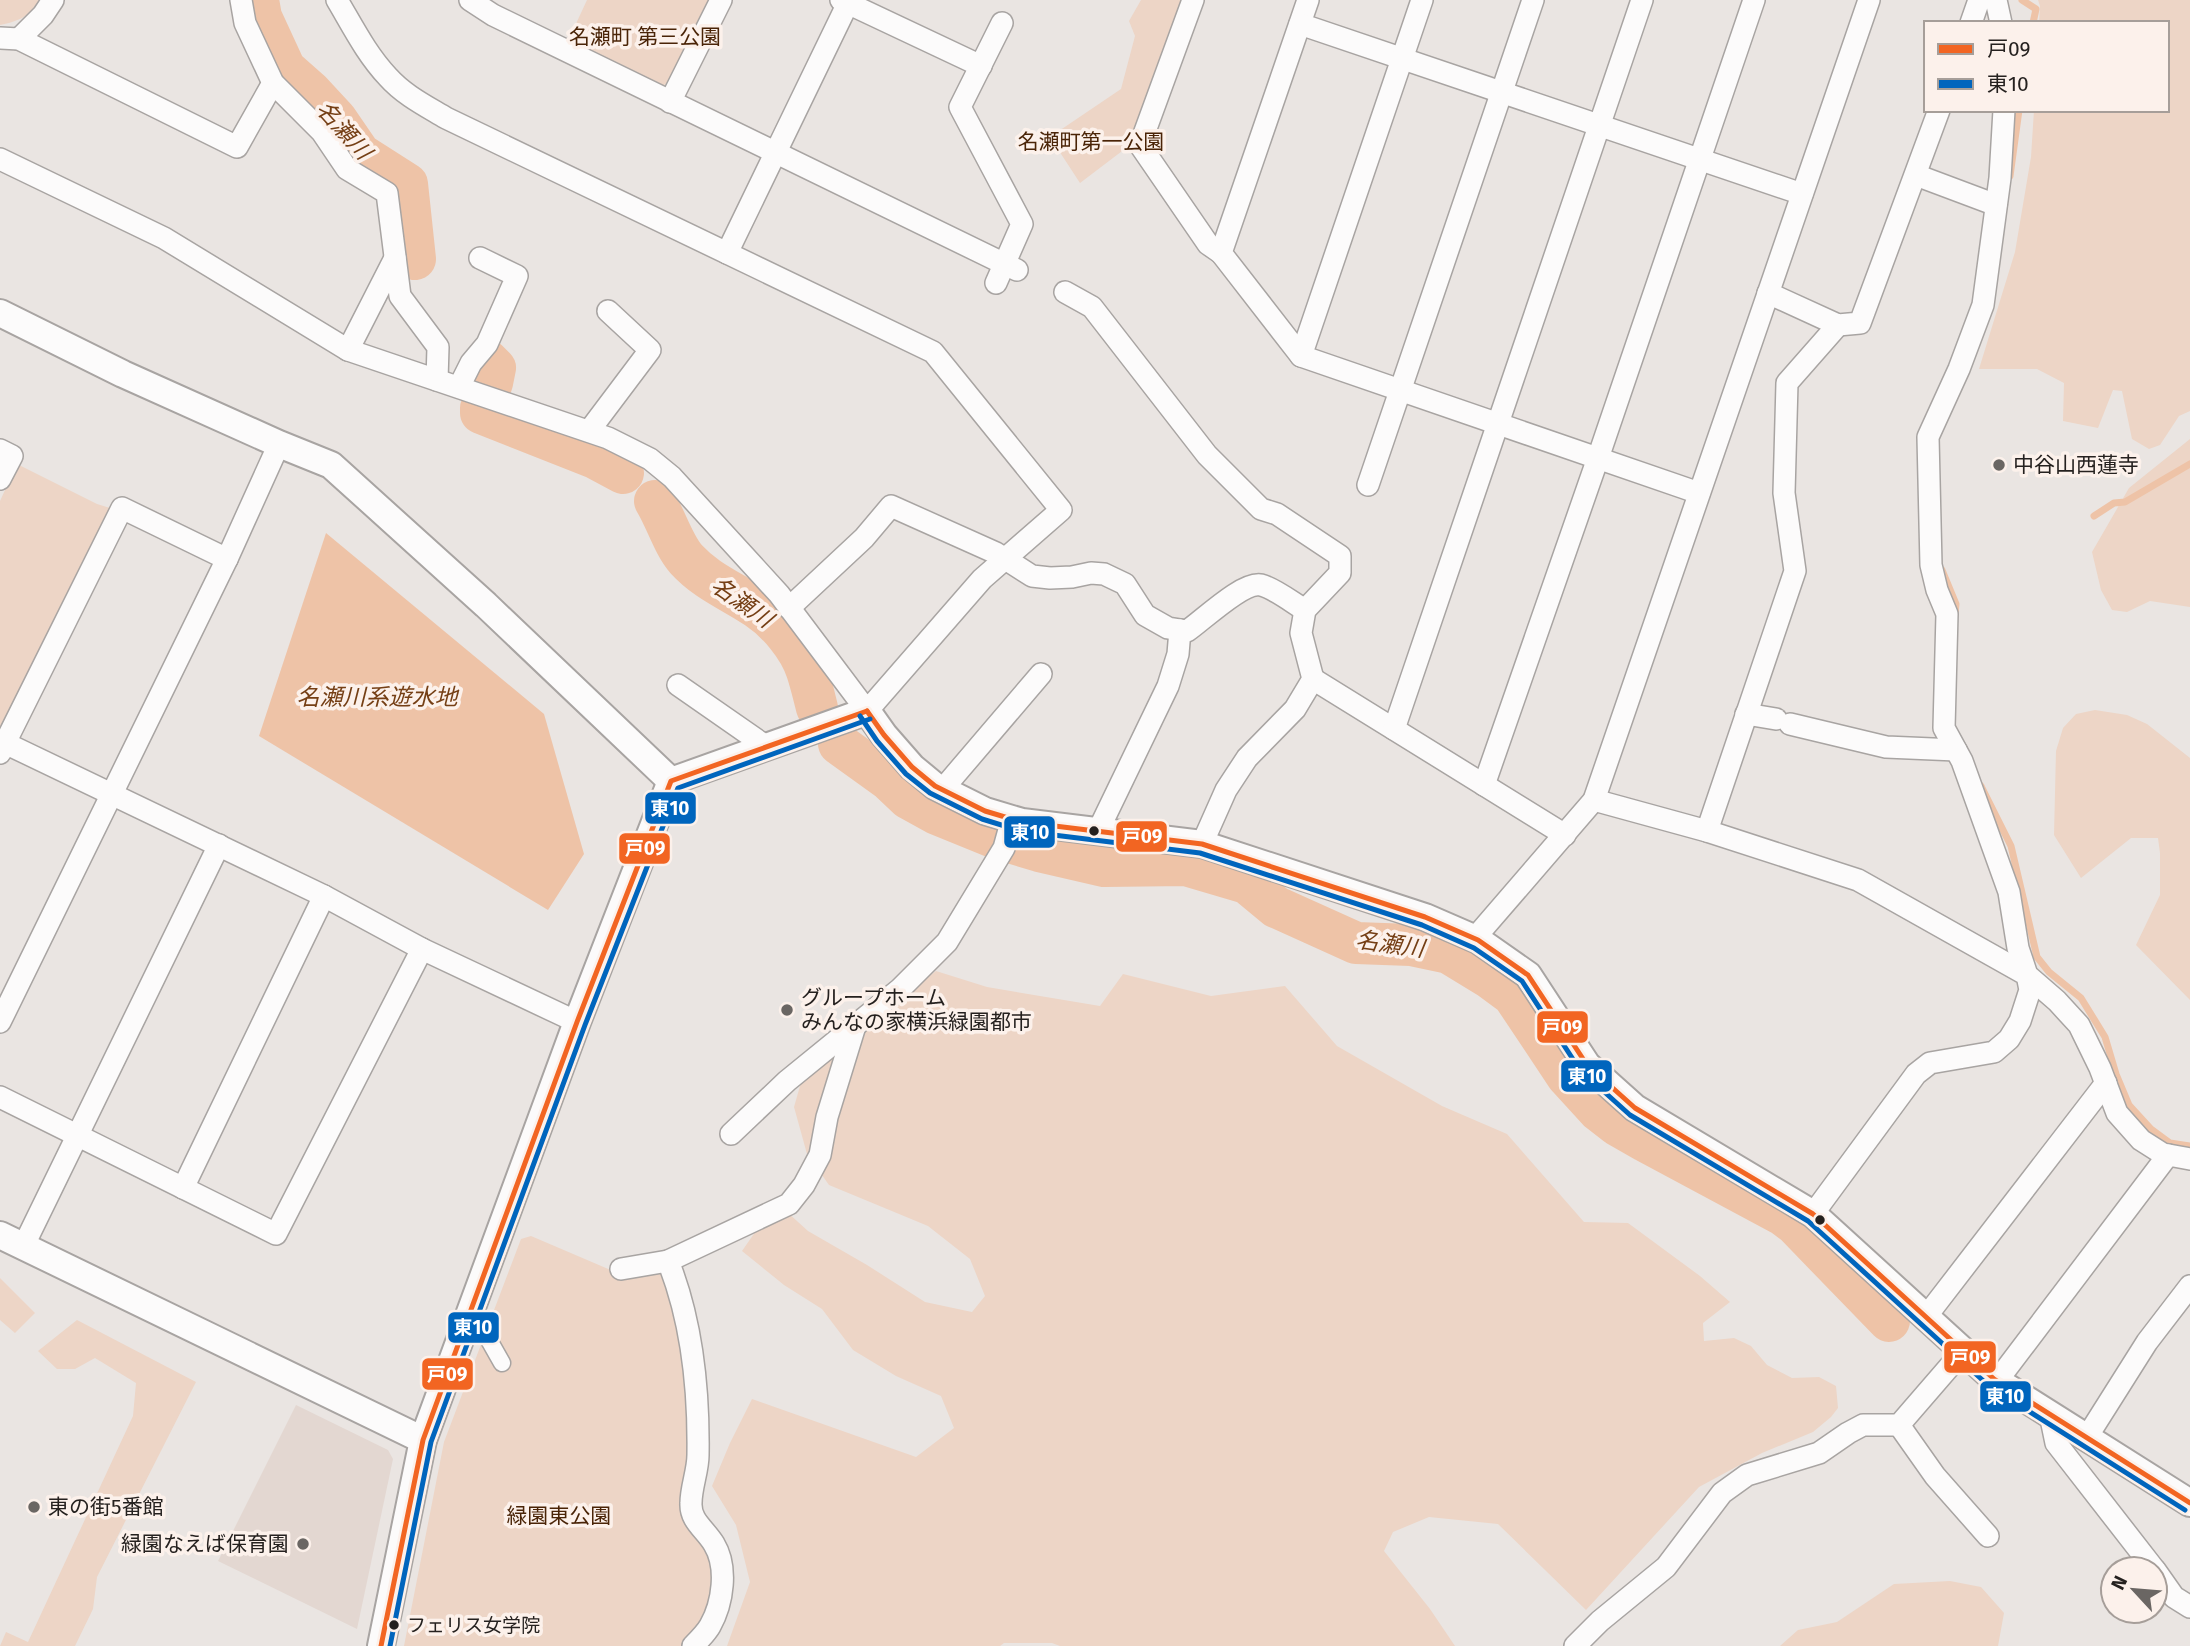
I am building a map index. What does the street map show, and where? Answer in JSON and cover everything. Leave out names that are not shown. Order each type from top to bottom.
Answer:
[{"type":"street","points":[[9,38],[43,15],[52,0]]},
{"type":"street","points":[[240,0],[246,23],[273,83],[322,132],[347,169],[387,192],[400,296],[438,347],[437,380]]},
{"type":"street","points":[[337,0],[362,43],[389,78],[413,98],[446,118],[944,355],[1061,510],[982,579],[867,711],[671,781],[577,1022],[423,1440],[381,1646]]},
{"type":"street","points":[[470,0],[494,15],[776,153],[1005,273],[1022,224],[960,107],[1002,23]]},
{"type":"street","points":[[670,102],[722,0]]},
{"type":"street","points":[[1193,0],[1140,145],[1208,244],[1221,253],[1301,356],[1699,493]]},
{"type":"street","points":[[1221,253],[1308,0]]},
{"type":"street","points":[[1301,356],[1423,0]]},
{"type":"street","points":[[1368,485],[1533,0]]},
{"type":"street","points":[[1394,729],[1642,0]]},
{"type":"street","points":[[1483,785],[1754,0]]},
{"type":"street","points":[[1474,939],[1594,800],[1869,0]]},
{"type":"street","points":[[1971,21],[1979,0]]},
{"type":"street","points":[[1996,0],[2001,21]]},
{"type":"street","points":[[727,253],[845,1],[981,66]]},
{"type":"street","points":[[1300,23],[1802,194]]},
{"type":"street","points":[[9,38],[237,147],[273,83]]},
{"type":"street","points":[[1768,293],[1838,325],[1860,323],[1938,112]]},
{"type":"street","points":[[1813,1214],[1916,1074],[1930,1063],[1994,1052],[2009,1039],[2020,1021],[2030,990],[2018,948],[2009,892],[1956,750],[1944,728],[1947,614],[1931,565],[1928,437],[1959,369],[1983,305],[1996,205],[2004,112]]},
{"type":"street","points":[[0,159],[164,238],[348,350],[589,431],[629,447],[650,459],[672,477],[779,594],[884,735],[912,767],[935,786],[985,811],[1008,834],[1098,831],[1202,844],[1425,917],[1474,939],[1528,975],[1587,1065],[1635,1108],[1813,1214],[1997,1381],[2190,1503]]},
{"type":"street","points":[[1916,175],[1996,205]]},
{"type":"street","points":[[348,350],[395,258]]},
{"type":"street","points":[[459,387],[471,363],[487,344],[517,276],[480,258]]},
{"type":"street","points":[[1065,292],[1092,307],[1207,454],[1261,509],[1277,514],[1341,552],[1339,573],[1305,610],[1301,633],[1313,679],[1564,835]]},
{"type":"street","points":[[589,431],[650,350],[608,311]]},
{"type":"street","points":[[0,313],[123,374],[331,465],[486,605],[671,781]]},
{"type":"street","points":[[1707,831],[1794,571],[1784,493],[1787,383],[1838,325]]},
{"type":"street","points":[[0,1022],[227,559],[279,444]]},
{"type":"street","points":[[0,450],[12,456],[0,479]]},
{"type":"street","points":[[789,608],[864,538],[891,506],[996,553],[1031,576],[1050,578],[1104,574],[1125,584],[1145,615],[1168,628],[1187,631],[1204,620],[1211,610],[1253,585],[1262,586],[1305,610]]},
{"type":"street","points":[[227,559],[122,508],[3,748],[113,794],[324,896],[422,949],[577,1022]]},
{"type":"street","points":[[1098,831],[1168,686],[1178,653],[1180,630]]},
{"type":"street","points":[[942,790],[1041,674]]},
{"type":"street","points":[[1202,844],[1226,790],[1247,758],[1295,709],[1313,679]]},
{"type":"street","points":[[678,685],[767,747]]},
{"type":"street","points":[[1746,714],[1886,747],[1956,750]]},
{"type":"street","points":[[1594,800],[1707,831],[1858,880],[2026,975],[2057,1001],[2079,1025],[2106,1083],[2116,1114],[2141,1140],[2163,1154],[2190,1159]]},
{"type":"street","points":[[731,1134],[787,1081],[900,989],[947,942],[1008,834]]},
{"type":"street","points":[[219,845],[78,1136],[12,1241],[423,1440]]},
{"type":"street","points":[[183,1188],[324,896]]},
{"type":"street","points":[[0,1097],[276,1234],[422,949]]},
{"type":"street","points":[[621,1269],[668,1261],[789,1204],[804,1185],[820,1155],[827,1117],[855,1026]]},
{"type":"street","points":[[1925,1318],[2106,1083]]},
{"type":"street","points":[[1997,1381],[2168,1155]]},
{"type":"street","points":[[668,1261],[679,1288],[695,1380],[698,1459],[691,1506],[695,1521],[715,1546],[721,1562],[722,1577],[720,1603],[709,1627],[693,1646]]},
{"type":"street","points":[[2087,1437],[2147,1342],[2190,1286]]},
{"type":"street","points":[[485,1333],[502,1363]]},
{"type":"street","points":[[1575,1646],[1600,1621],[1666,1567],[1722,1493],[1747,1475],[1819,1453],[1863,1425],[1899,1425],[1963,1351]]},
{"type":"street","points":[[2050,1414],[2056,1443],[2143,1555]]},
{"type":"street","points":[[1899,1425],[1935,1476],[1988,1536]]},
{"type":"street","points":[[2169,1590],[2174,1597],[2190,1607]]},
{"type":"shaded area","points":[[296,1405],[388,1450],[393,1459],[357,1629],[218,1561]]},
{"type":"green space","points":[[0,0],[39,0],[23,17],[0,25]]},
{"type":"green space","name":"名瀬町 第三公園","points":[[587,0],[711,0],[669,83],[661,86],[567,43]]},
{"type":"green space","name":"名瀬町第一公園","points":[[1141,0],[1186,0],[1134,142],[1080,183],[1050,137],[1121,89],[1135,36],[1129,21]]},
{"type":"green space","points":[[2038,0],[2190,0],[2190,411],[2179,416],[2160,445],[2149,449],[2132,439],[2122,391],[2113,390],[2098,428],[2063,421],[2064,383],[2037,369],[1979,369],[2015,252],[2031,157],[2034,112],[2169,112],[2169,21],[2039,21]]},
{"type":"green space","points":[[2190,439],[2190,607],[2150,601],[2127,612],[2112,610],[2101,590],[2092,552],[2129,488]]},
{"type":"green space","points":[[17,464],[110,508],[0,732],[0,501]]},
{"type":"green space","points":[[2095,710],[2127,715],[2147,724],[2190,758],[2190,1000],[2136,945],[2160,895],[2158,838],[2131,838],[2081,878],[2054,835],[2056,751],[2063,728],[2076,714]]},
{"type":"green space","points":[[936,971],[987,987],[1100,1006],[1123,974],[1211,996],[1285,986],[1337,1046],[1442,1106],[1507,1134],[1584,1222],[1628,1223],[1700,1276],[1730,1302],[1703,1323],[1704,1341],[1734,1338],[1751,1346],[1767,1365],[1792,1378],[1819,1377],[1836,1386],[1838,1408],[1813,1432],[1762,1453],[1699,1487],[1586,1610],[1498,1524],[1429,1517],[1393,1532],[1384,1551],[1430,1609],[1455,1646],[1060,1646],[1052,1643],[1004,1643],[1000,1646],[727,1646],[750,1582],[736,1525],[712,1486],[752,1399],[916,1457],[954,1428],[941,1396],[896,1376],[853,1350],[822,1309],[784,1285],[742,1251],[776,1202],[808,1231],[925,1302],[972,1312],[985,1296],[970,1259],[928,1226],[829,1185],[807,1154],[794,1107],[802,1079],[834,1050]]},
{"type":"green space","name":"緑園東公園","points":[[531,1236],[627,1277],[661,1274],[670,1279],[689,1371],[687,1504],[712,1549],[717,1602],[687,1646],[404,1646],[444,1442],[521,1239]]},
{"type":"green space","points":[[0,1278],[35,1313],[15,1333],[0,1320]]},
{"type":"green space","points":[[77,1320],[196,1382],[97,1577],[93,1609],[75,1646],[0,1646],[6,1632],[28,1642],[133,1416],[136,1383],[95,1358],[75,1369],[57,1369],[38,1351]]},
{"type":"green space","points":[[1950,1581],[1981,1587],[2004,1613],[1998,1646],[1780,1646],[1798,1630],[1837,1622],[1894,1584]]},
{"type":"water","name":"名瀬川系遊水地","points":[[326,533],[544,714],[584,854],[548,910],[259,736]]},
{"type":"waterway","name":"名瀬川","points":[[258,0],[261,17],[285,69],[336,119],[360,154],[407,184],[415,259]]},
{"type":"waterway","points":[[2022,0],[2036,9],[2033,21]]},
{"type":"waterway","points":[[2010,176],[2019,112]]},
{"type":"waterway","name":"名瀬川","points":[[487,360],[495,368],[492,383]]},
{"type":"waterway","name":"名瀬川","points":[[481,408],[481,413],[595,458],[623,473]]},
{"type":"waterway","points":[[2094,516],[2114,503],[2125,502],[2190,464]]},
{"type":"waterway","name":"名瀬川","points":[[655,501],[686,559],[711,580],[765,614],[787,636],[803,662],[817,708]]},
{"type":"waterway","points":[[1942,570],[1956,604],[1955,615]]},
{"type":"waterway","name":"名瀬川","points":[[839,744],[889,780],[908,798],[937,814],[996,838],[1104,866],[1186,865],[1247,883],[1276,907],[1356,943],[1411,945],[1449,953],[1513,995],[1567,1076],[1599,1111],[1645,1141],[1783,1215],[1795,1224],[1889,1321]]},
{"type":"waterway","points":[[1981,786],[2011,846],[2037,957],[2049,972],[2081,998],[2105,1037],[2129,1105],[2151,1129],[2170,1143],[2190,1146]]},
{"type":"transit line","name":"戸09","points":[[867,711],[912,767],[935,786],[985,811],[1022,822],[1202,844],[1425,917],[1478,940],[1528,975],[1587,1065],[1635,1108],[1813,1214],[1994,1379],[2190,1503]]},
{"type":"transit line","name":"戸09","points":[[381,1646],[423,1440],[577,1022],[671,781],[867,711]]},
{"type":"transit line","name":"東10","points":[[860,716],[877,741],[906,774],[930,793],[982,819],[1021,831],[1200,853],[1422,925],[1474,948],[1522,981],[1580,1070],[1630,1115],[1808,1221],[1989,1386],[2185,1510]]},
{"type":"transit line","name":"東10","points":[[390,1646],[431,1442],[585,1025],[678,788],[870,719]]},
{"type":"place","name":"中谷山西蓮寺","points":[[1999,465]]},
{"type":"place","name":"グループホーム みんなの家横浜緑園都市","points":[[787,1010]]},
{"type":"place","name":"東の街5番館","points":[[34,1507]]},
{"type":"place","name":"緑園なえば保育園","points":[[303,1544]]},
{"type":"place","name":"フェリス女学院","points":[[394,1625]]}]
